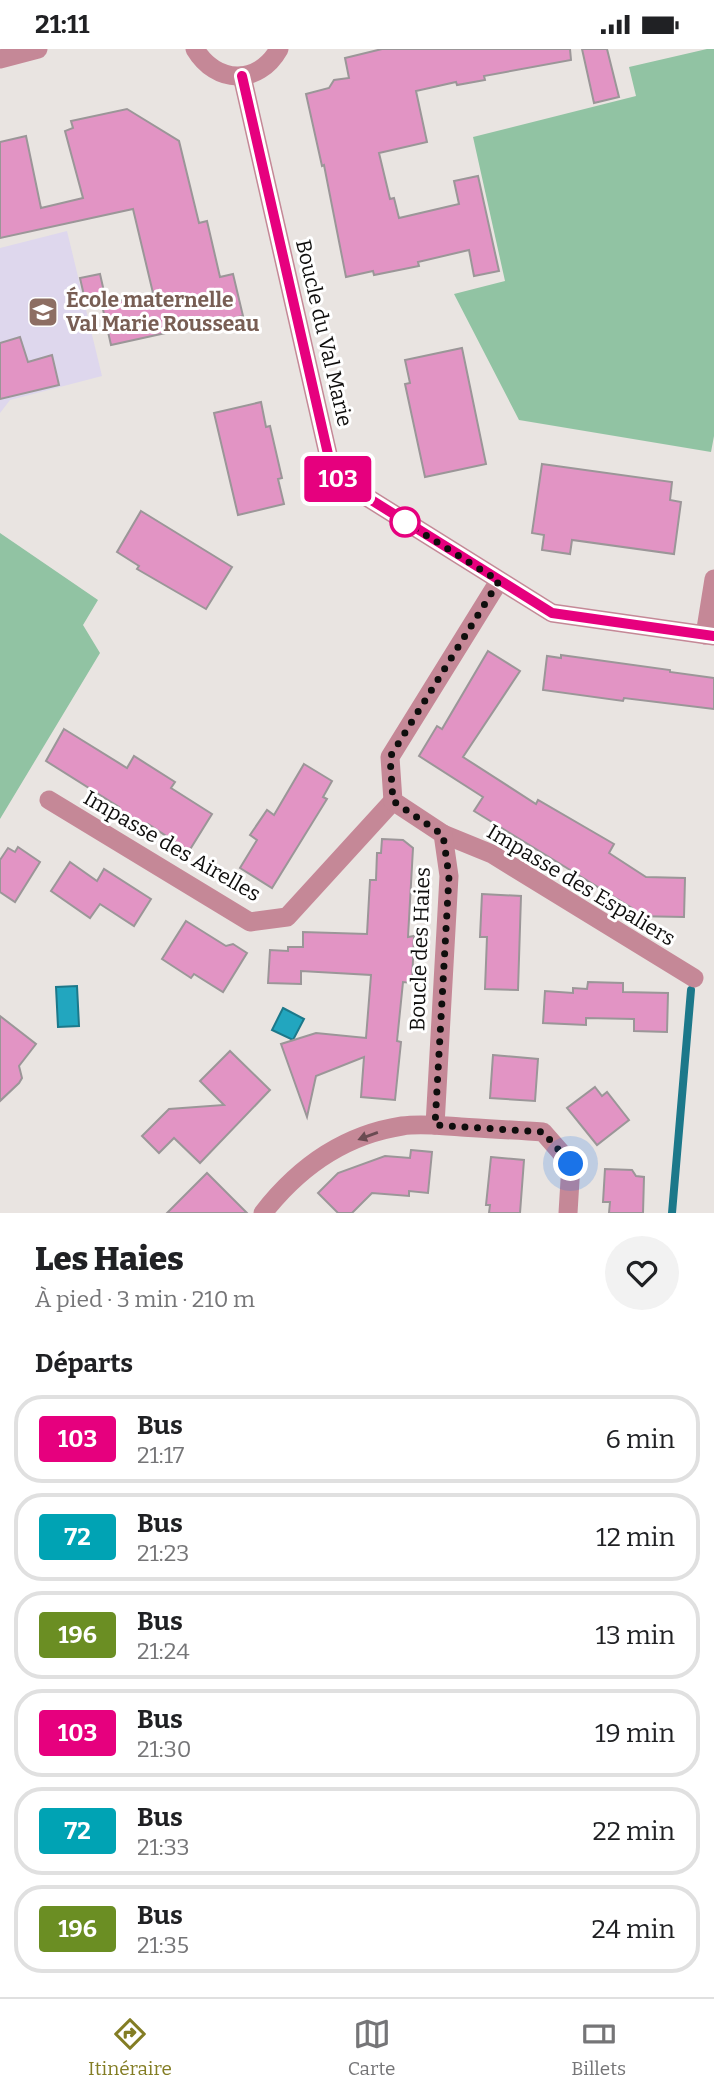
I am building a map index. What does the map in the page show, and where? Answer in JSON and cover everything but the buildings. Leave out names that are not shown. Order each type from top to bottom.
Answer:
[{"type":"street","points":[[0,59],[38,49]]},
{"type":"street","points":[[195,49],[202,61],[226,76],[242,76],[263,69],[279,49]]},
{"type":"street","name":"Boucle du Val Marie","points":[[242,76],[333,476],[552,613],[710,635]]},
{"type":"street","points":[[710,635],[714,579]]},
{"type":"street","points":[[443,835],[393,801],[390,757],[499,581]]},
{"type":"street","name":"Impasse des Airelles","points":[[49,800],[250,922],[287,917],[393,801]]},
{"type":"street","name":"Impasse des Espaliers","points":[[443,835],[492,854],[694,978]]},
{"type":"street","name":"Boucle des Haies","points":[[435,1125],[449,876],[443,835]]},
{"type":"street","points":[[263,1213],[285,1185],[318,1158],[369,1134],[402,1126],[435,1125],[543,1132],[571,1164],[568,1213]]},
{"type":"shaded area","name":"École maternelle Val Marie Rousseau","points":[[67,231],[102,376],[10,400],[0,413],[0,248]]},
{"type":"green space","points":[[714,49],[714,436],[711,452],[519,420],[454,294],[505,281],[473,137],[636,96],[629,67]]},
{"type":"green space","points":[[0,533],[98,600],[83,625],[100,653],[0,819]]},
{"type":"water","points":[[77,986],[79,1026],[58,1027],[56,987]]},
{"type":"water","points":[[283,1008],[304,1019],[293,1040],[272,1030]]},
{"type":"waterway","points":[[672,1213],[691,990]]},
{"type":"bus line","name":"103","points":[[242,76],[333,476],[552,613],[714,636]]},
{"type":"place","name":"École maternelle Val Marie Rousseau","points":[[43,312]]},
{"type":"route","points":[[405,522],[499,581],[390,757],[393,801],[443,835],[449,876],[435,1125],[543,1132],[571,1164]]}]
